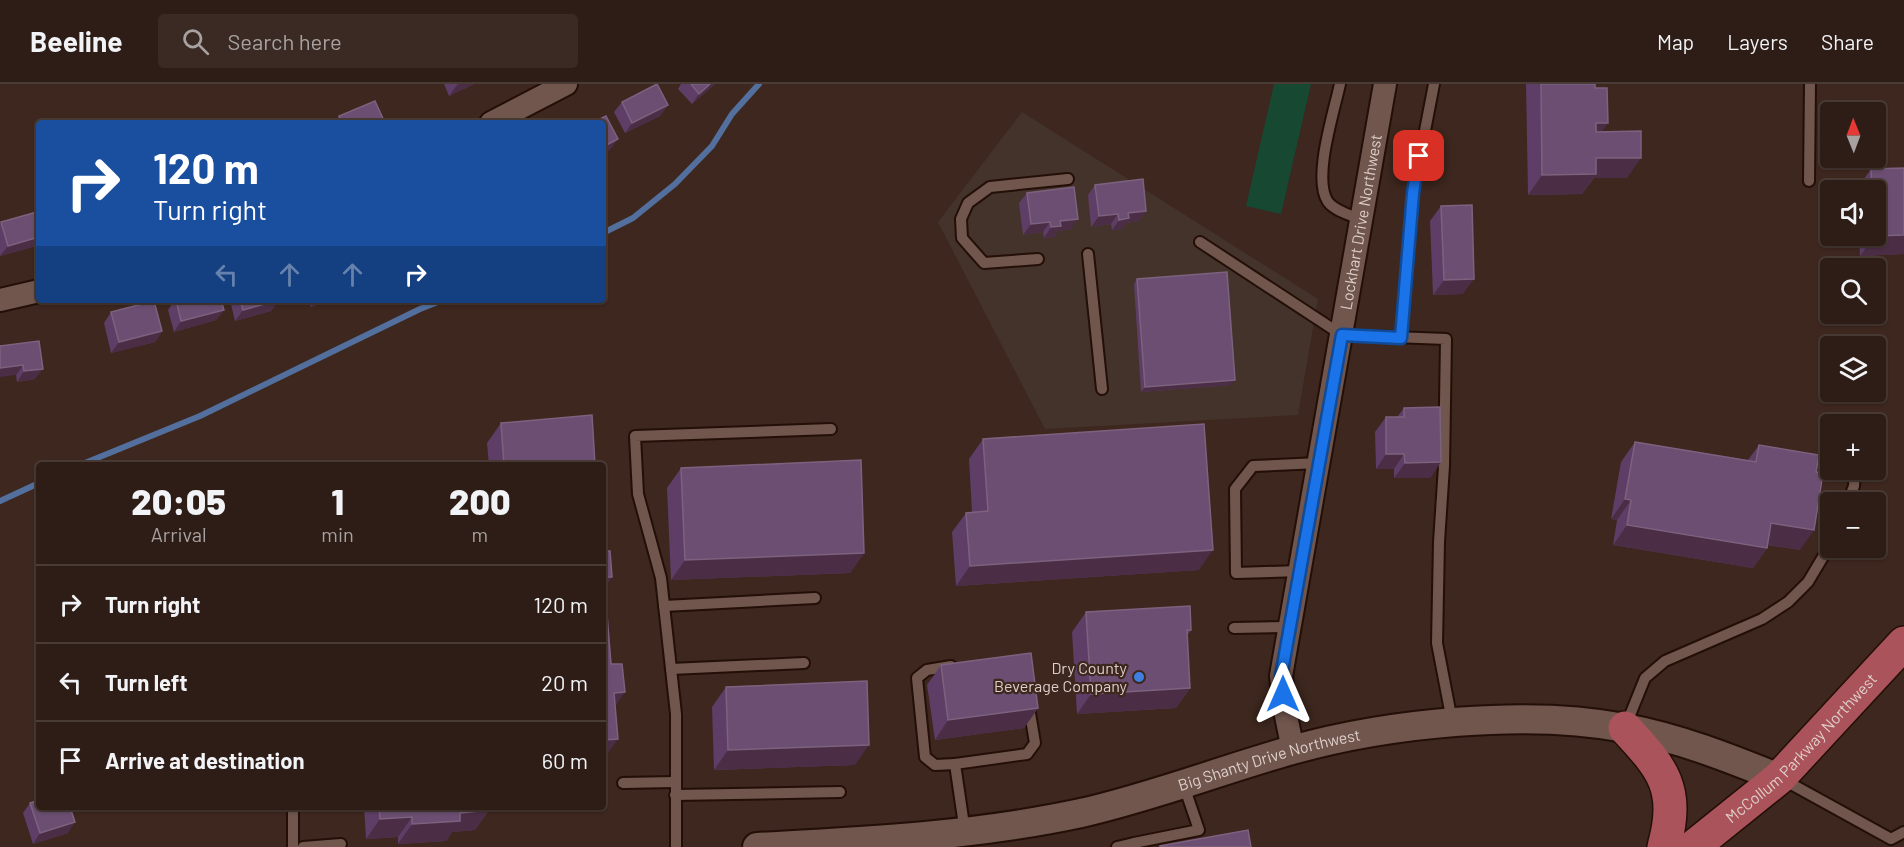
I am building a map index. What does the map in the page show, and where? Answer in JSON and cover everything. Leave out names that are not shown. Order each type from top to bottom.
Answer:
[{"type":"main road","name":"McCollum Parkway Northwest","points":[[1693,847],[1779,778],[1904,643]]},
{"type":"main road","points":[[1624,728],[1650,754],[1667,783],[1671,816],[1664,847]]},
{"type":"street","points":[[495,120],[527,93],[566,84]]},
{"type":"street","name":"Lockhart Drive Northwest","points":[[1293,750],[1281,676],[1385,84]]},
{"type":"street","points":[[0,300],[36,292]]},
{"type":"street","name":"Big Shanty Drive Northwest","points":[[758,847],[879,841],[1030,823],[1083,812],[1293,750],[1360,735],[1453,723],[1541,720],[1572,721],[1624,728],[1671,738],[1779,778]]},
{"type":"lane","points":[[1340,84],[1321,173],[1323,191],[1329,203],[1338,210],[1360,219]]},
{"type":"lane","points":[[1401,338],[1413,193],[1434,84]]},
{"type":"lane","points":[[1809,181],[1810,84]]},
{"type":"lane","points":[[1038,259],[984,263],[962,238],[961,219],[968,203],[990,187],[1068,179]]},
{"type":"lane","points":[[1200,242],[1342,335],[1446,339],[1437,643],[1453,723]]},
{"type":"lane","points":[[1088,254],[1102,389]]},
{"type":"lane","points":[[676,847],[676,714],[661,578],[638,494],[635,436],[831,429]]},
{"type":"lane","points":[[1300,571],[1236,573],[1235,489],[1253,466],[1319,463]]},
{"type":"lane","points":[[1624,728],[1644,678],[1665,661],[1762,619],[1788,602],[1808,582],[1822,558]]},
{"type":"lane","points":[[664,606],[814,598]]},
{"type":"lane","points":[[1234,628],[1289,627]]},
{"type":"lane","points":[[671,669],[804,663]]},
{"type":"lane","points":[[959,665],[927,670],[917,678],[925,757],[935,765],[1027,754],[1035,743],[1028,697]]},
{"type":"lane","points":[[954,764],[965,832]]},
{"type":"lane","points":[[1779,778],[1892,843],[1904,832]]},
{"type":"lane","points":[[623,783],[675,782]]},
{"type":"lane","points":[[1117,847],[1199,830],[1184,782]]},
{"type":"lane","points":[[675,795],[840,792]]},
{"type":"lane","points":[[293,810],[293,847]]},
{"type":"lane","points":[[303,847],[341,844]]},
{"type":"shaded area","points":[[1022,112],[1318,299],[1298,415],[1045,429],[938,222]]},
{"type":"green space","points":[[1274,84],[1311,84],[1281,214],[1246,206]]},
{"type":"building","points":[[657,84],[668,105],[632,123],[622,102]]},
{"type":"building","points":[[691,84],[710,84],[699,94]]},
{"type":"building","points":[[1541,84],[1595,84],[1595,88],[1607,88],[1608,123],[1596,123],[1596,132],[1641,131],[1641,158],[1596,158],[1596,174],[1542,175]]},
{"type":"building","points":[[375,101],[384,120],[341,120],[339,116]]},
{"type":"building","points":[[606,116],[618,139],[606,145],[606,120],[598,120]]},
{"type":"building","points":[[1904,168],[1904,235],[1886,236],[1886,180],[1872,180],[1871,169]]},
{"type":"building","points":[[1143,179],[1146,211],[1128,213],[1129,218],[1119,220],[1118,214],[1099,216],[1095,185]]},
{"type":"building","points":[[1074,187],[1078,219],[1060,221],[1061,226],[1051,227],[1050,222],[1031,224],[1027,193]]},
{"type":"building","points":[[1472,205],[1474,279],[1444,280],[1441,206]]},
{"type":"building","points":[[36,212],[36,238],[8,246],[1,222]]},
{"type":"building","points":[[1227,272],[1235,380],[1145,387],[1137,279]]},
{"type":"building","points":[[155,303],[162,331],[119,342],[111,312]]},
{"type":"building","points":[[177,303],[222,303],[224,310],[181,321]]},
{"type":"building","points":[[241,303],[268,303],[243,310]]},
{"type":"building","points":[[39,341],[43,369],[24,371],[23,365],[0,368],[0,346]]},
{"type":"building","points":[[1440,407],[1441,462],[1405,463],[1404,454],[1386,454],[1386,417],[1404,417],[1404,408]]},
{"type":"building","points":[[592,415],[595,462],[504,462],[501,423]]},
{"type":"building","points":[[1204,424],[1213,550],[970,566],[966,513],[988,511],[983,439]]},
{"type":"building","points":[[1635,442],[1756,462],[1759,445],[1819,455],[1816,472],[1820,473],[1820,480],[1822,480],[1814,530],[1771,523],[1767,548],[1627,525],[1631,500],[1625,499]]},
{"type":"building","points":[[861,460],[864,553],[685,560],[681,468]]},
{"type":"building","points":[[606,551],[610,551],[612,577],[606,577]]},
{"type":"building","points":[[606,602],[611,664],[622,664],[625,692],[614,693],[618,739],[606,740]]},
{"type":"building","points":[[1190,606],[1191,630],[1187,630],[1190,688],[1091,694],[1086,612]]},
{"type":"building","points":[[1031,653],[1038,708],[948,720],[941,665]]},
{"type":"building","points":[[867,681],[869,745],[728,750],[726,687]]},
{"type":"building","points":[[36,801],[36,810],[71,810],[75,822],[40,833],[30,803]]},
{"type":"building","points":[[379,810],[489,810],[460,813],[460,821],[412,824],[412,817],[380,819]]},
{"type":"building","points":[[1248,830],[1251,847],[1160,847],[1160,846]]},
{"type":"waterway","points":[[606,232],[633,218],[675,184],[712,146],[732,114],[759,84]]},
{"type":"waterway","points":[[87,462],[200,416],[435,303]]},
{"type":"waterway","points":[[0,501],[36,484]]},
{"type":"place","name":"Dry County Beverage Company","points":[[1139,677]]},
{"type":"route","points":[[1283,694],[1281,676],[1342,335],[1401,338],[1413,193],[1419,156]]}]
